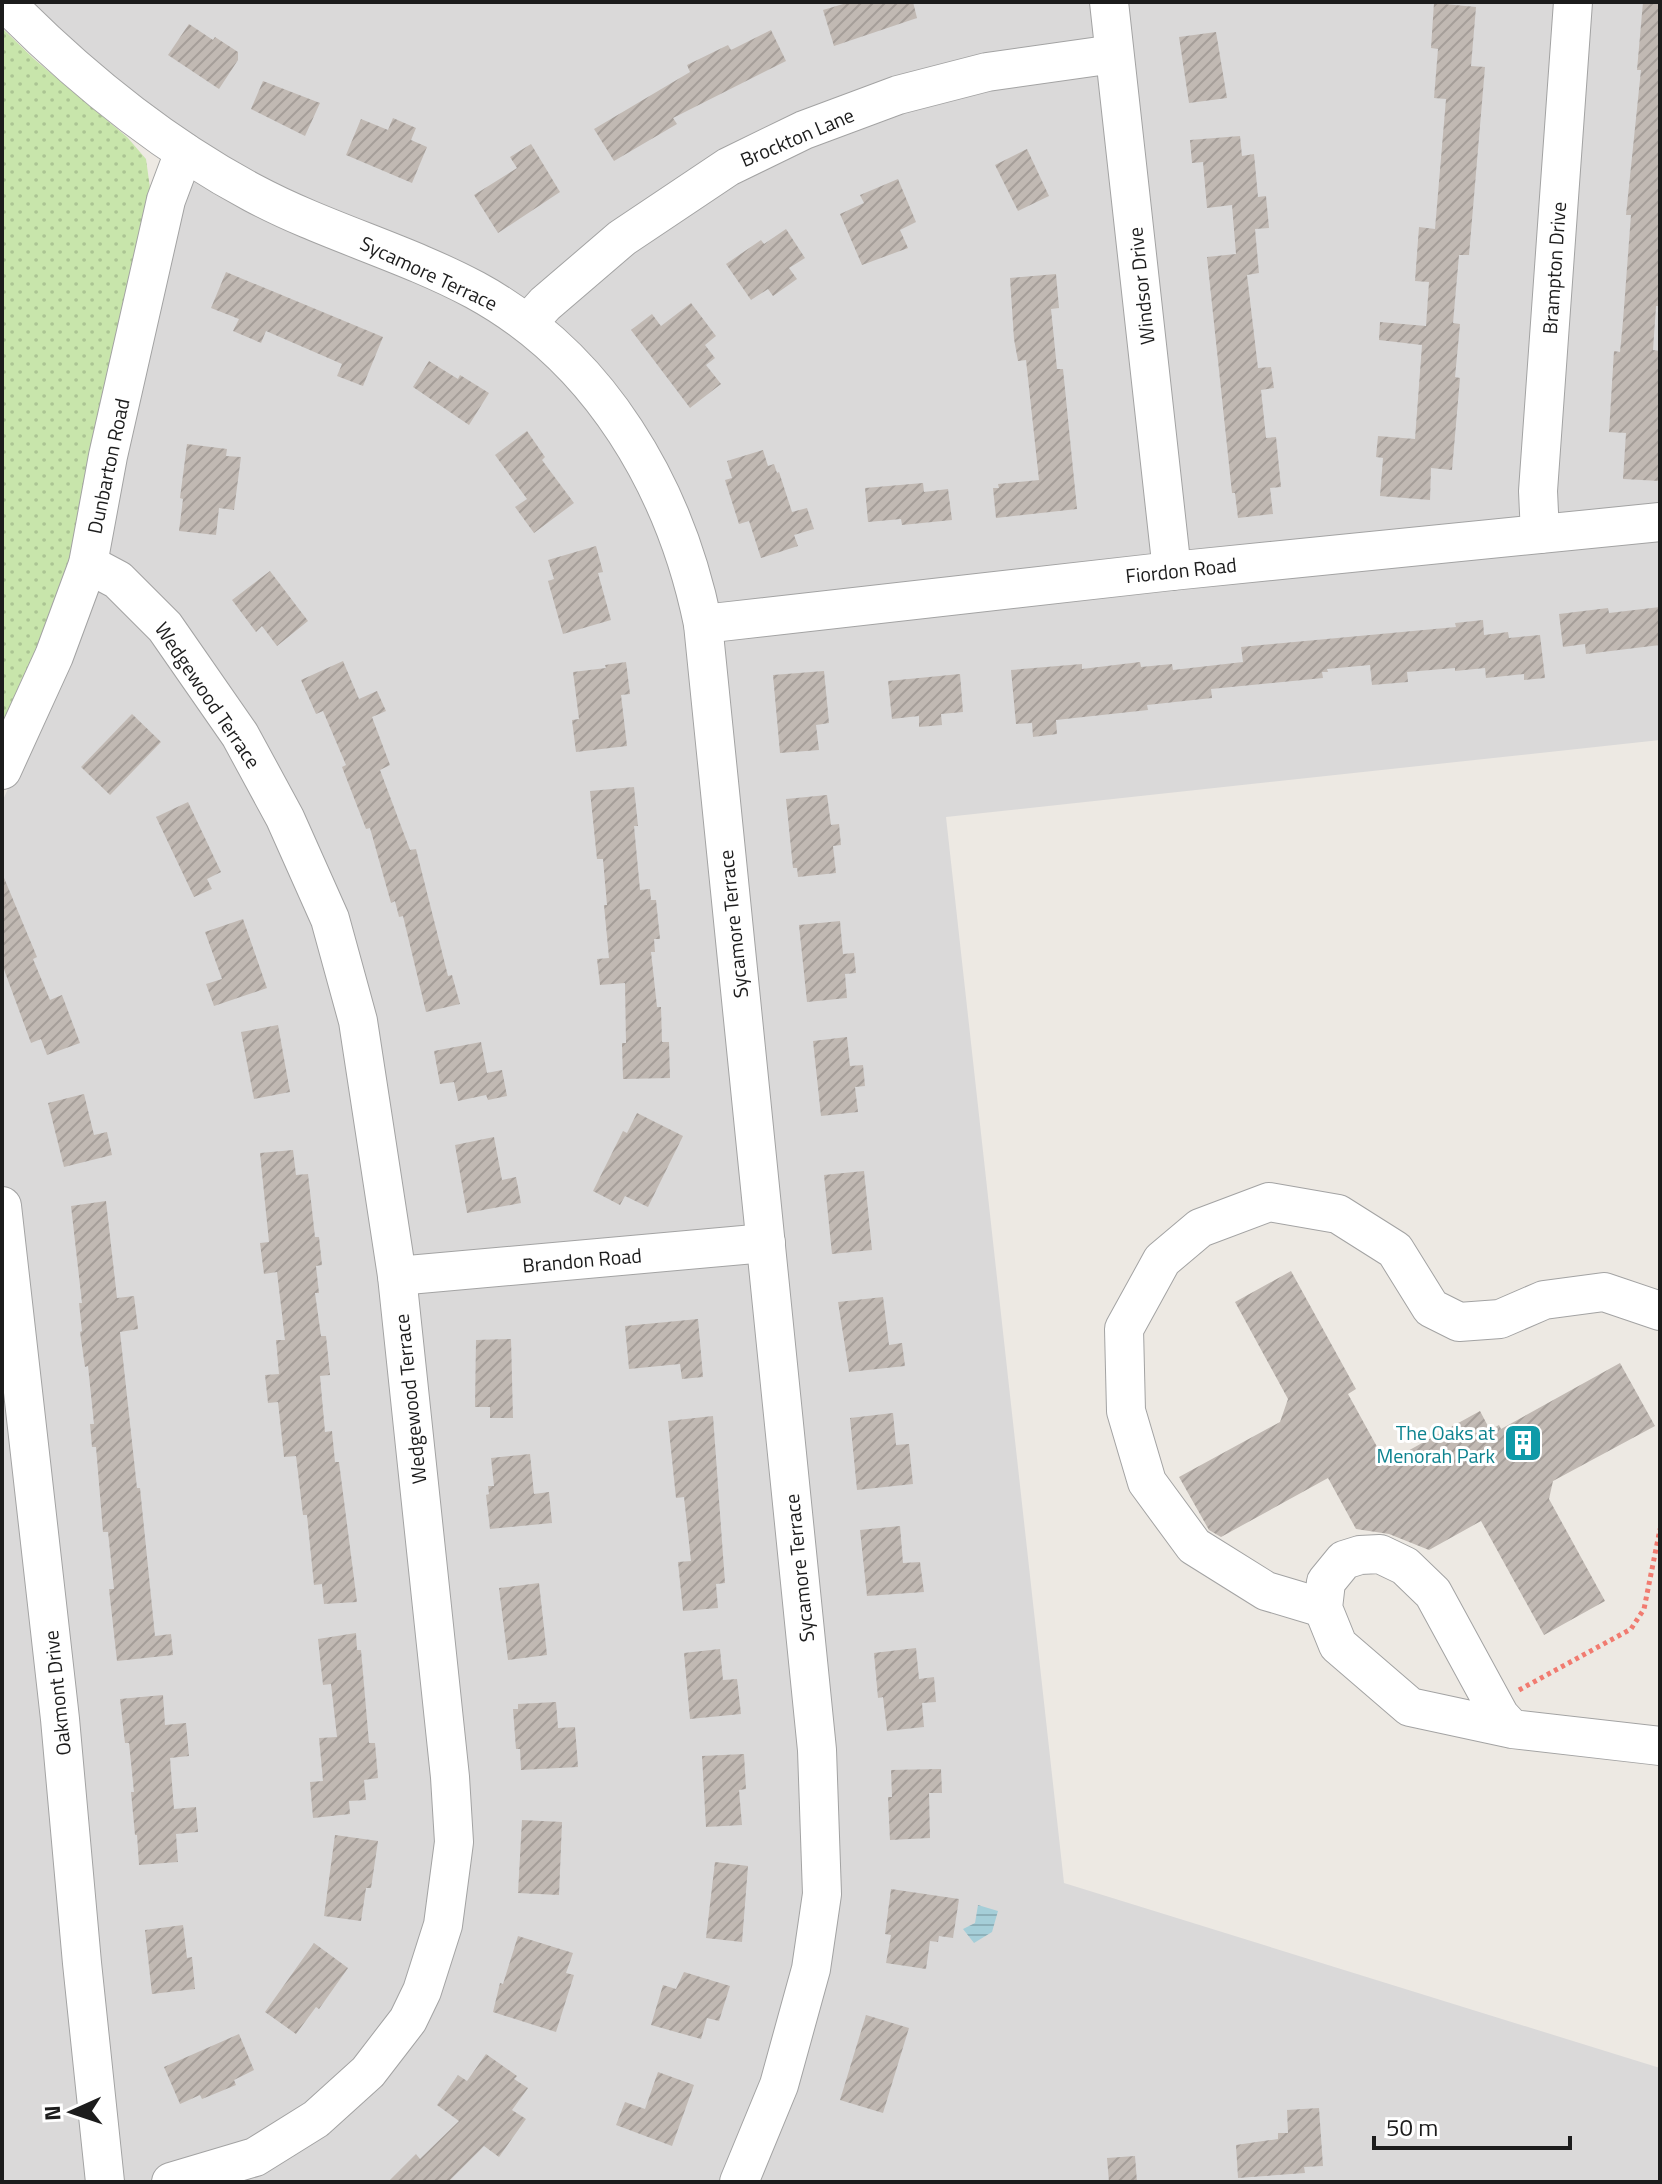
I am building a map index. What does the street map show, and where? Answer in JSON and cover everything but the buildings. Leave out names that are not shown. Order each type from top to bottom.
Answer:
[{"type":"street","name":"Sycamore Terrace","points":[[5,2],[44,41],[184,152],[255,194],[474,290],[528,323],[568,357],[626,431],[666,503],[697,594],[703,624],[817,1750],[822,1894],[811,1969],[779,2085],[739,2182]]},
{"type":"street","name":"Windsor Drive","points":[[1109,2],[1172,571]]},
{"type":"street","name":"Brampton Drive","points":[[1540,534],[1538,491],[1573,2]]},
{"type":"street","name":"Brockton Lane","points":[[528,323],[545,304],[622,238],[728,167],[804,130],[898,95],[987,72],[1114,54]]},
{"type":"street","name":"Dunbarton Road","points":[[2,770],[54,656],[88,564],[108,456],[166,200],[184,152]]},
{"type":"street","name":"Fiordon Road","points":[[703,624],[1172,571],[1660,522]]},
{"type":"street","name":"Wedgewood Terrace","points":[[88,564],[118,580],[165,627],[240,735],[285,818],[330,919],[358,1021],[397,1276],[450,1777],[454,1842],[443,1925],[422,1991],[408,2020],[368,2072],[316,2119],[255,2157],[171,2182]]},
{"type":"street","points":[[1323,1608],[1266,1591],[1194,1546],[1147,1482],[1126,1411],[1124,1329],[1162,1260],[1200,1228],[1269,1202],[1338,1214],[1395,1250],[1431,1308],[1459,1322],[1500,1319],[1544,1300],[1604,1292],[1660,1311]]},
{"type":"street","name":"Oakmont Drive","points":[[2,1206],[7,1228],[60,1719],[105,2182]]},
{"type":"street","name":"Brandon Road","points":[[397,1276],[766,1243]]},
{"type":"street","points":[[1506,1722],[1433,1593],[1405,1566],[1380,1554],[1344,1560],[1326,1582],[1323,1608],[1338,1645],[1410,1707],[1506,1722],[1660,1746]]},
{"type":"path","points":[[1506,1722],[1512,1694],[1631,1629],[1644,1609],[1660,1529]]},
{"type":"shaded area","points":[[21,2],[1660,2],[1660,740],[946,817],[1064,1883],[1660,2068],[1660,2182],[2,2182],[2,802],[82,624],[172,235],[200,149]]},
{"type":"green space","points":[[2,28],[127,137],[146,159],[150,188],[91,444],[71,552],[48,627],[2,729]]},
{"type":"water","points":[[978,1905],[998,1911],[992,1932],[974,1943],[963,1929],[975,1923]]},
{"type":"place","name":"The Oaks at Menorah Park","points":[[1523,1443]]}]
